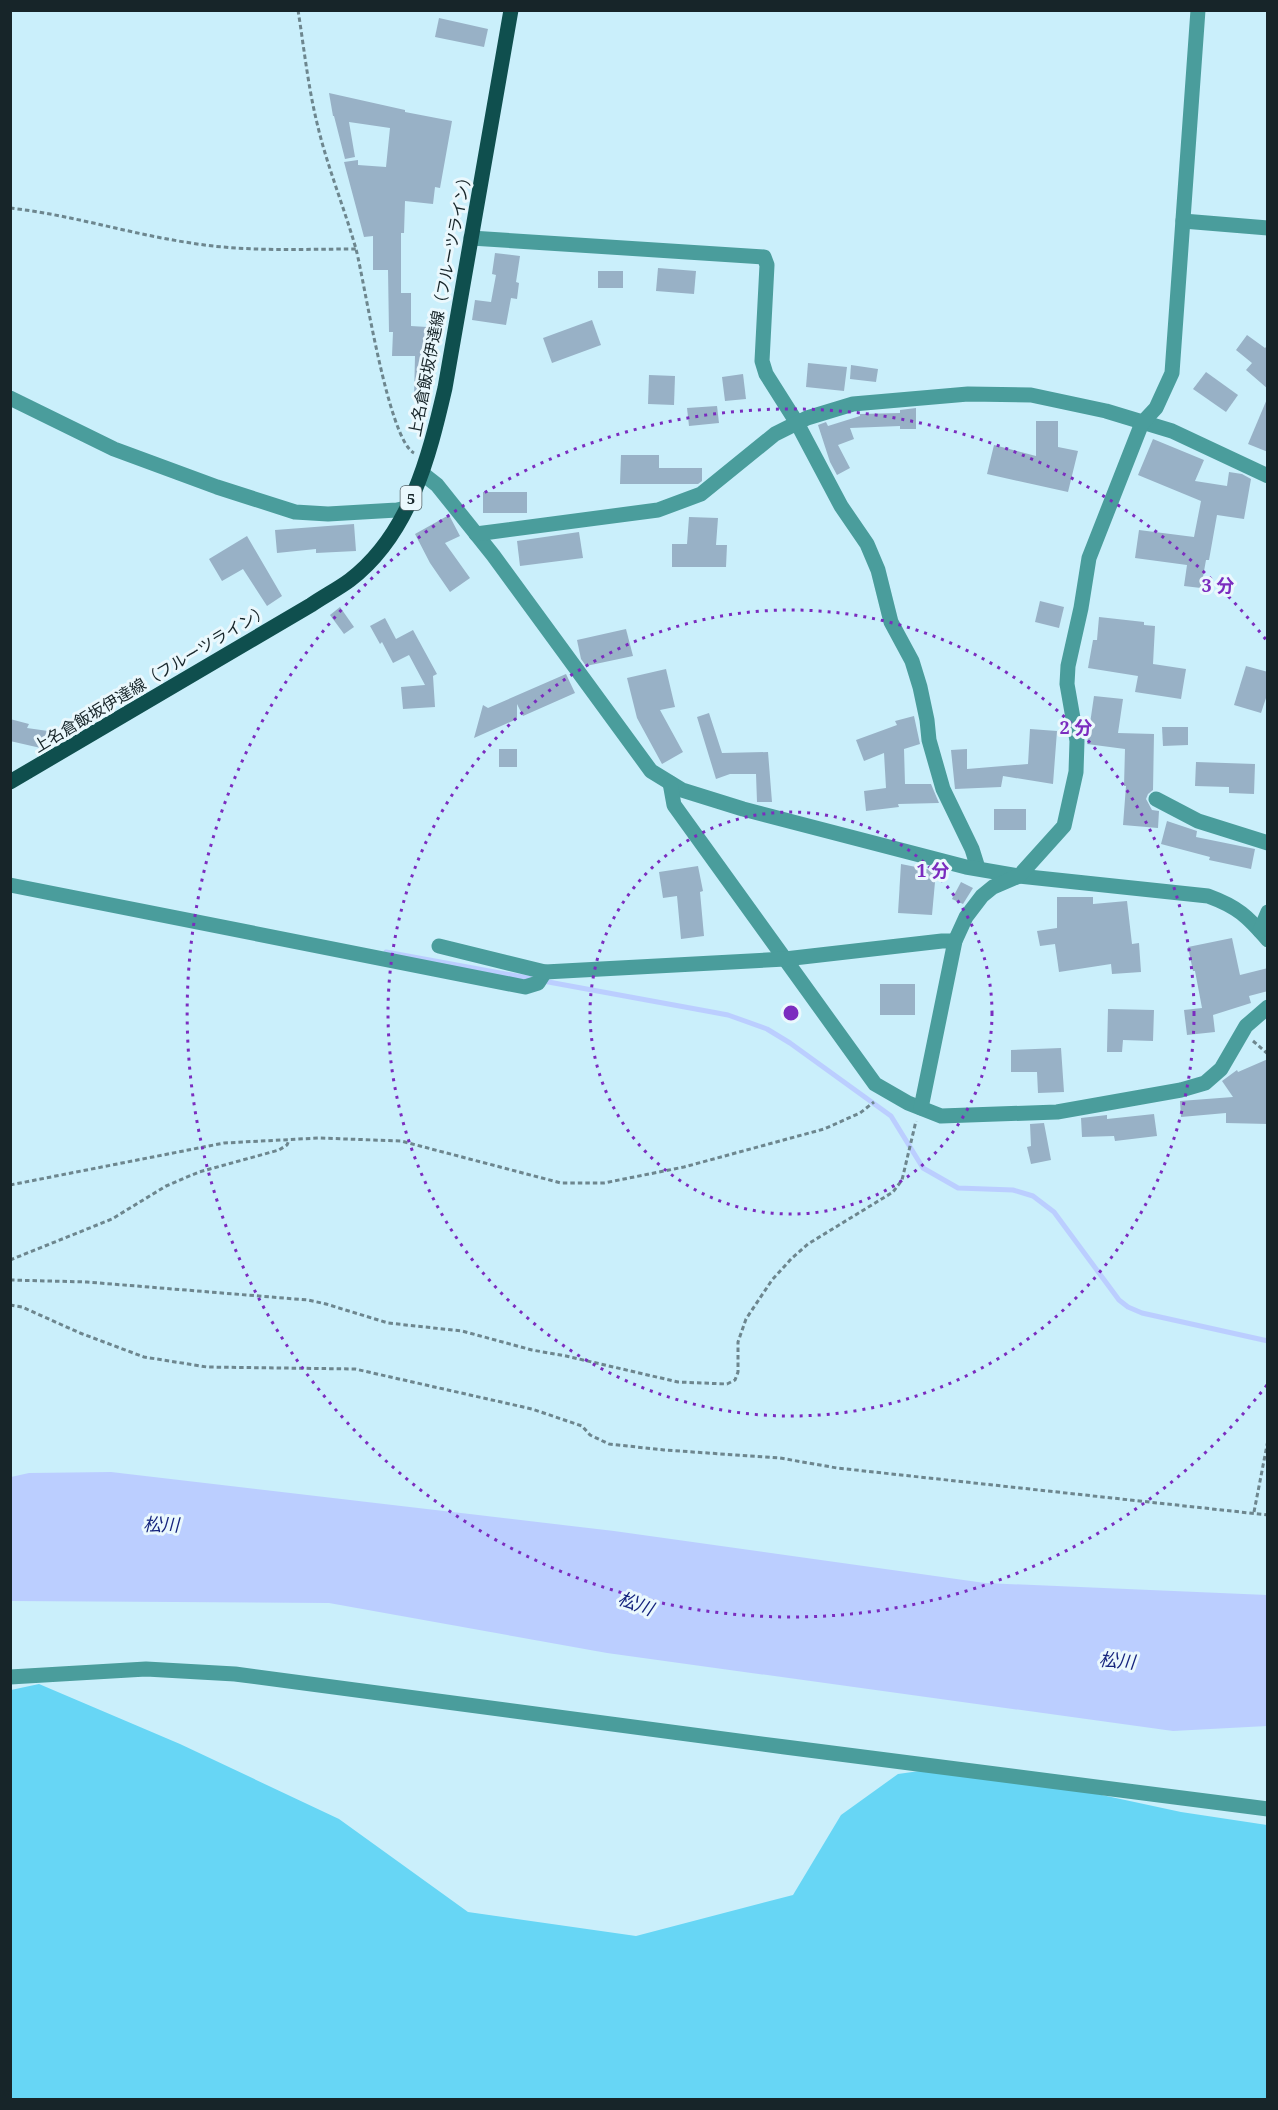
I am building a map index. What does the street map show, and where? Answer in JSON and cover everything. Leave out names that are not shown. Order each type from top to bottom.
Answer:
[{"type":"main road","name":"上名倉飯坂伊達線（フルーツライン）","points":[[10,782],[311,605],[351,579],[376,555],[393,531],[423,474],[445,388],[511,10]]},
{"type":"street","points":[[921,1108],[955,941],[966,917],[982,896],[993,887],[1019,876],[1064,826],[1076,772],[1077,741],[1067,684],[1068,666],[1089,558],[1142,423],[1156,408],[1172,373],[1198,10]]},
{"type":"street","points":[[1183,221],[1268,228]]},
{"type":"street","points":[[471,238],[764,257],[767,265],[762,362],[766,374],[797,423],[841,506],[867,544],[878,570],[891,622],[912,662],[920,687],[927,720],[928,740],[943,789],[972,849],[978,868]]},
{"type":"street","points":[[476,534],[658,510],[701,494],[775,434],[797,423],[853,404],[968,394],[1031,395],[1106,411],[1172,431],[1268,476]]},
{"type":"street","points":[[10,398],[114,449],[218,488],[295,512],[328,514],[406,508]]},
{"type":"street","points":[[423,474],[437,485],[476,534],[651,771],[682,790],[743,809],[978,868],[1019,876],[1208,896],[1227,903],[1243,913],[1264,936]]},
{"type":"street","points":[[670,783],[674,805],[875,1084],[941,1116],[1057,1112],[1181,1090],[1205,1083],[1221,1069],[1246,1026],[1268,1007]]},
{"type":"street","points":[[1156,799],[1198,821],[1268,843]]},
{"type":"street","points":[[10,885],[525,987],[538,983],[545,972]]},
{"type":"street","points":[[1264,936],[1268,912]]},
{"type":"street","points":[[439,946],[545,972],[785,959],[955,941]]},
{"type":"street","points":[[10,1677],[147,1669],[235,1674],[785,1748],[1268,1809]]},
{"type":"path","points":[[298,10],[317,124],[333,182],[356,249],[389,399],[397,424],[410,451],[429,456]]},
{"type":"path","points":[[10,208],[76,219],[187,243],[227,248],[356,249]]},
{"type":"path","points":[[10,1185],[224,1143],[319,1138],[401,1141],[561,1183],[604,1183],[684,1167],[824,1129],[860,1113],[887,1091]]},
{"type":"path","points":[[10,1280],[87,1282],[308,1300],[388,1323],[462,1332],[668,1380],[727,1384],[735,1380],[738,1372],[738,1342],[746,1319],[772,1280],[800,1250],[893,1192],[902,1180],[915,1123],[921,1108]]},
{"type":"path","points":[[10,1260],[112,1219],[166,1186],[200,1172],[279,1150],[287,1145],[289,1140]]},
{"type":"path","points":[[10,1305],[22,1307],[144,1358],[207,1367],[355,1370],[532,1409],[582,1426],[590,1435],[609,1443],[664,1450],[780,1458],[849,1469],[1268,1515]]},
{"type":"path","points":[[1254,1512],[1268,1440]]},
{"type":"shaded area","points":[[39,1684],[180,1744],[339,1819],[468,1912],[636,1936],[793,1895],[841,1815],[898,1774],[962,1765],[1181,1812],[1267,1825],[1267,2099],[11,2100],[11,1690]]},
{"type":"water","name":"松川","points":[[111,1472],[614,1531],[985,1583],[1267,1595],[1267,1726],[1173,1731],[607,1653],[329,1603],[11,1601],[11,1477],[29,1473]]},
{"type":"building","points":[[439,18],[488,29],[484,47],[435,37]]},
{"type":"building","points":[[329,93],[452,121],[440,188],[435,187],[433,204],[405,201],[404,233],[401,233],[401,293],[411,293],[411,326],[427,327],[426,343],[435,343],[435,356],[427,356],[427,401],[414,400],[415,356],[392,356],[393,332],[389,332],[388,270],[373,270],[373,236],[364,237],[344,162],[358,160],[358,165],[386,167],[390,128],[349,122],[355,157],[345,159]]},
{"type":"building","points":[[495,253],[520,256],[516,282],[519,283],[517,299],[511,298],[506,325],[472,320],[475,300],[491,302],[496,275],[492,274]]},
{"type":"building","points":[[658,268],[696,271],[694,294],[656,291]]},
{"type":"building","points":[[598,271],[623,271],[623,288],[598,288]]},
{"type":"building","points":[[592,320],[601,345],[552,363],[543,338]]},
{"type":"building","points":[[1247,335],[1265,348],[1268,345],[1268,389],[1246,370],[1252,363],[1236,350]]},
{"type":"building","points":[[808,363],[847,367],[844,391],[806,387]]},
{"type":"building","points":[[851,365],[878,369],[876,382],[850,379]]},
{"type":"building","points":[[1206,372],[1238,395],[1226,412],[1193,389]]},
{"type":"building","points":[[743,374],[746,399],[725,401],[722,377]]},
{"type":"building","points":[[649,375],[675,376],[674,405],[648,404]]},
{"type":"building","points":[[1268,399],[1268,452],[1248,444]]},
{"type":"building","points":[[717,406],[719,423],[689,426],[687,408]]},
{"type":"building","points":[[916,408],[916,429],[900,429],[900,426],[850,428],[854,439],[838,445],[850,468],[837,475],[830,462],[818,425],[826,422],[828,426],[860,416],[860,414],[900,413],[900,410]]},
{"type":"building","points":[[1036,421],[1058,421],[1058,447],[1078,451],[1068,492],[987,474],[994,445],[1036,456]]},
{"type":"building","points":[[1153,439],[1204,460],[1195,481],[1227,486],[1229,472],[1242,474],[1251,479],[1244,519],[1217,515],[1209,560],[1206,560],[1201,588],[1184,586],[1187,565],[1135,558],[1139,530],[1194,537],[1201,501],[1138,475]]},
{"type":"building","points":[[621,455],[659,455],[659,468],[702,468],[702,481],[698,484],[620,484]]},
{"type":"building","points":[[483,492],[527,492],[527,513],[483,513]]},
{"type":"building","points":[[449,515],[460,536],[445,543],[470,578],[450,592],[430,563],[415,534]]},
{"type":"building","points":[[689,517],[718,518],[716,545],[727,545],[726,567],[672,567],[672,544],[687,544]]},
{"type":"building","points":[[354,524],[356,551],[316,553],[316,549],[277,553],[275,530]]},
{"type":"building","points":[[579,532],[583,558],[520,566],[517,541]]},
{"type":"building","points":[[247,536],[282,596],[267,606],[243,569],[222,581],[209,559]]},
{"type":"building","points":[[1040,601],[1064,607],[1059,628],[1035,622]]},
{"type":"building","points":[[340,607],[354,627],[344,634],[330,615]]},
{"type":"building","points":[[1099,617],[1144,622],[1144,625],[1155,626],[1153,664],[1186,669],[1181,699],[1135,692],[1138,676],[1088,668],[1093,640],[1097,640]]},
{"type":"building","points":[[385,618],[396,639],[413,630],[437,674],[433,676],[435,707],[403,709],[401,687],[425,685],[409,655],[393,663],[382,642],[380,644],[370,626]]},
{"type":"building","points":[[626,629],[633,656],[586,666],[581,659],[577,640]]},
{"type":"building","points":[[1246,666],[1268,672],[1268,692],[1261,713],[1234,705]]},
{"type":"building","points":[[666,669],[675,707],[660,710],[683,752],[662,764],[637,718],[627,678]]},
{"type":"building","points":[[566,674],[575,693],[523,716],[517,704],[517,719],[474,738],[483,705],[488,708]]},
{"type":"building","points":[[1094,696],[1123,699],[1118,733],[1154,734],[1153,790],[1146,799],[1152,810],[1159,811],[1158,828],[1123,825],[1126,786],[1124,786],[1125,749],[1087,744]]},
{"type":"building","points":[[709,713],[722,753],[768,752],[772,802],[757,802],[756,774],[730,774],[716,779],[697,717]]},
{"type":"building","points":[[914,716],[920,744],[904,749],[905,784],[931,784],[939,803],[898,804],[899,807],[866,811],[864,791],[886,788],[884,753],[864,761],[856,740],[897,725],[895,721]]},
{"type":"building","points":[[10,719],[29,724],[27,728],[48,731],[45,749],[10,741]]},
{"type":"building","points":[[1162,727],[1188,727],[1188,745],[1163,746]]},
{"type":"building","points":[[1030,729],[1057,731],[1053,784],[1003,776],[1001,787],[955,789],[951,750],[967,749],[967,769],[1028,764]]},
{"type":"building","points":[[499,749],[517,749],[517,767],[499,767]]},
{"type":"building","points":[[1196,762],[1255,764],[1254,794],[1229,793],[1229,787],[1195,786]]},
{"type":"building","points":[[994,809],[1026,809],[1026,830],[994,830]]},
{"type":"building","points":[[1167,821],[1197,831],[1196,837],[1255,849],[1251,869],[1209,860],[1210,857],[1161,844]]},
{"type":"building","points":[[901,864],[936,871],[932,915],[898,913]]},
{"type":"building","points":[[698,866],[703,891],[700,892],[704,936],[681,939],[677,896],[663,898],[659,872]]},
{"type":"building","points":[[961,882],[973,888],[963,904],[952,899]]},
{"type":"building","points":[[1057,897],[1093,897],[1093,904],[1127,901],[1132,944],[1139,943],[1141,972],[1112,974],[1111,964],[1059,972],[1055,944],[1040,946],[1037,931],[1057,928]]},
{"type":"building","points":[[1232,938],[1240,975],[1268,968],[1268,991],[1249,996],[1251,1003],[1213,1015],[1215,1032],[1187,1035],[1184,1010],[1202,1008],[1188,947]]},
{"type":"building","points":[[880,984],[915,984],[915,1015],[880,1015]]},
{"type":"building","points":[[1108,1009],[1154,1010],[1153,1041],[1123,1040],[1122,1052],[1107,1052]]},
{"type":"building","points":[[1061,1048],[1064,1092],[1038,1093],[1037,1072],[1011,1072],[1011,1050]]},
{"type":"building","points":[[1268,1059],[1268,1124],[1226,1123],[1226,1113],[1181,1117],[1180,1101],[1233,1097],[1222,1081],[1237,1070],[1238,1072]]},
{"type":"building","points":[[1154,1114],[1157,1136],[1115,1141],[1114,1136],[1082,1137],[1081,1118],[1107,1115],[1107,1119]]},
{"type":"building","points":[[1044,1123],[1051,1160],[1031,1164],[1027,1147],[1031,1146],[1030,1124]]},
{"type":"waterway","points":[[386,952],[533,979]]},
{"type":"waterway","points":[[543,981],[728,1015],[767,1029],[891,1116],[923,1168],[958,1188],[1013,1190],[1033,1196],[1054,1212],[1119,1300],[1128,1307],[1142,1313],[1268,1341]]}]
